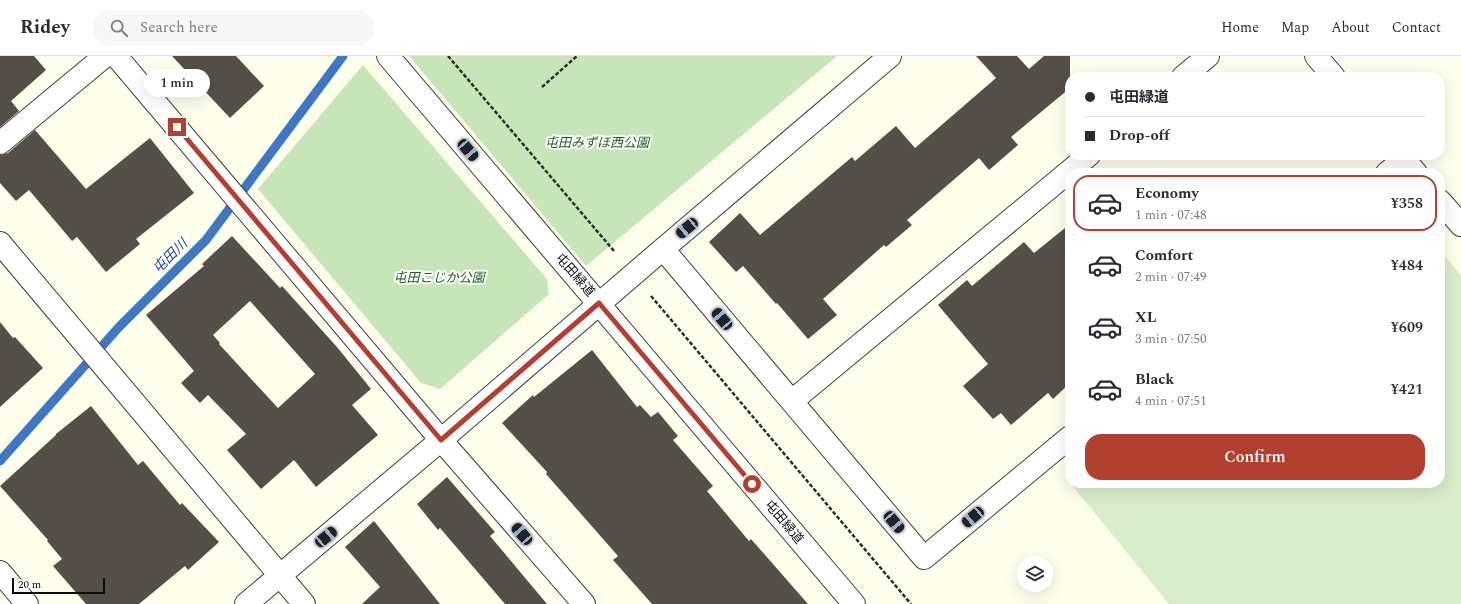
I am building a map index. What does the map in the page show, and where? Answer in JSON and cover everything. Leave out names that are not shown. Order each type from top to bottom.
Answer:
[{"type":"street","points":[[0,143],[104,56]]},
{"type":"street","points":[[116,56],[441,440],[584,604]]},
{"type":"street","name":"屯田緑道","points":[[388,56],[854,604]]},
{"type":"street","points":[[246,604],[441,440],[599,303],[890,56]]},
{"type":"street","points":[[1189,72],[1208,56]]},
{"type":"street","points":[[1316,56],[1330,72]]},
{"type":"street","points":[[1073,168],[1083,160]]},
{"type":"street","points":[[1396,168],[1407,162]]},
{"type":"street","points":[[792,401],[1065,175]]},
{"type":"street","points":[[1445,207],[1461,225]]},
{"type":"street","points":[[0,243],[304,604]]},
{"type":"street","points":[[663,249],[924,558],[1065,440]]},
{"type":"street","points":[[0,572],[27,604]]},
{"type":"path","points":[[448,56],[614,251]]},
{"type":"path","points":[[542,87],[577,56]]},
{"type":"path","points":[[649,294],[910,604]]},
{"type":"green space","name":"屯田みずほ西公園","points":[[409,56],[837,56],[586,266]]},
{"type":"green space","name":"屯田こじか公園","points":[[363,65],[547,279],[549,294],[440,389],[421,383],[258,189]]},
{"type":"green space","points":[[1445,256],[1461,275],[1461,604],[1169,604],[1074,488],[1445,488]]},
{"type":"building","points":[[0,56],[34,56],[46,70],[11,101],[19,111],[0,127]]},
{"type":"building","points":[[172,56],[236,56],[264,86],[230,118]]},
{"type":"building","points":[[976,56],[1017,56],[1029,69],[1044,56],[1070,56],[1070,72],[1065,72],[1065,92],[1011,137],[1018,145],[989,170],[979,158],[907,220],[912,225],[886,247],[884,245],[823,299],[837,315],[808,339],[743,266],[736,272],[709,242],[740,213],[760,235],[852,157],[855,161],[896,126],[915,148],[996,78]]},
{"type":"building","points":[[35,130],[86,189],[150,138],[194,193],[136,239],[140,244],[106,272],[77,237],[72,241],[29,190],[16,201],[0,183],[0,155],[8,153]]},
{"type":"building","points":[[1065,228],[1065,388],[1053,399],[1048,393],[1011,425],[1001,413],[993,419],[963,386],[988,364],[938,305],[967,280],[972,286],[1024,242],[1034,253]]},
{"type":"building","points":[[232,236],[280,288],[282,286],[337,347],[371,389],[352,405],[378,435],[316,487],[294,460],[261,489],[227,450],[246,434],[208,395],[200,403],[181,383],[194,371],[146,315],[204,266],[202,264]],"holes":[[[250,301],[315,374],[278,408],[219,344],[220,343],[213,335]]]},
{"type":"building","points":[[0,322],[13,338],[15,337],[43,368],[0,407]]},
{"type":"building","points":[[592,350],[637,407],[640,405],[651,417],[658,412],[678,436],[673,440],[713,486],[707,491],[749,541],[751,539],[808,604],[652,604],[613,560],[618,556],[546,474],[547,472],[502,423],[533,395],[534,397]]},
{"type":"building","points":[[91,406],[138,465],[143,461],[180,505],[182,503],[219,542],[188,570],[185,566],[139,604],[86,604],[53,566],[62,559],[47,541],[48,540],[0,486],[56,434]]},
{"type":"building","points":[[447,477],[495,532],[490,536],[547,604],[505,604],[440,528],[438,530],[417,504]]},
{"type":"building","points":[[374,521],[440,604],[362,604],[380,587],[345,547]]},
{"type":"waterway","name":"屯田川","points":[[0,461],[119,327],[206,240],[343,56]]},
{"type":"route","points":[[177,127],[441,440],[599,303],[752,484]]}]
